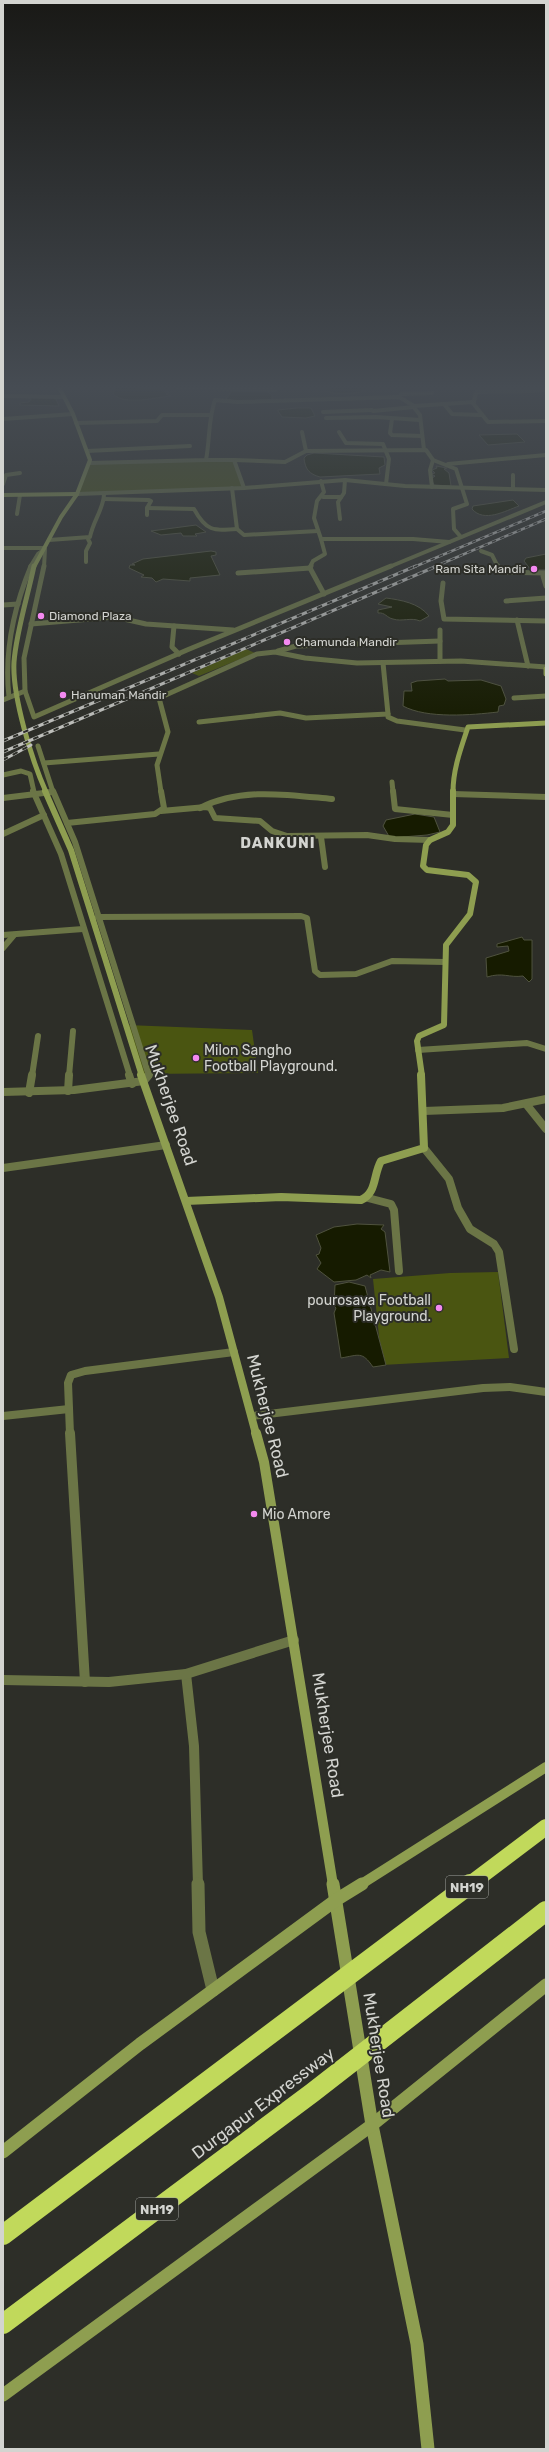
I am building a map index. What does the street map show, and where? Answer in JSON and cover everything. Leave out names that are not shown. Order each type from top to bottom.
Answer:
[{"type":"highway","name":"NH19","points":[[3,2235],[282,2027],[546,1827]]},
{"type":"highway","name":"Durgapur Expressway","points":[[3,2324],[312,2093],[546,1912]]},
{"type":"main road","points":[[45,548],[61,517],[72,501]]},
{"type":"main road","name":"Mukherjee Road","points":[[45,548],[36,562],[14,661],[14,682],[17,701],[41,782],[71,850],[127,1025],[130,1043],[219,1297],[264,1462],[372,2125],[417,2344],[428,2449]]},
{"type":"main road","points":[[546,668],[546,674]]},
{"type":"main road","points":[[186,1201],[258,1197],[361,1200],[368,1198],[372,1194],[378,1166],[381,1161],[424,1148],[424,1111],[418,1050],[419,1036],[440,1028],[445,1021],[446,945],[470,914],[473,907],[476,882],[468,875],[430,872],[425,868],[426,845],[430,840],[451,829],[453,815],[453,780],[466,730],[472,726],[546,723]]},
{"type":"main road","points":[[3,2152],[140,2044],[336,1900],[546,1767]]},
{"type":"main road","points":[[3,2395],[372,2125],[546,1985]]},
{"type":"street","points":[[18,514],[19,501]]},
{"type":"street","points":[[86,562],[86,551],[90,543],[88,538],[93,522],[104,501]]},
{"type":"street","points":[[147,515],[147,508],[151,501]]},
{"type":"street","points":[[234,501],[237,529]]},
{"type":"street","points":[[310,568],[313,561],[325,554],[314,518],[317,501]]},
{"type":"street","points":[[338,501],[340,520]]},
{"type":"street","points":[[461,537],[454,529],[453,509],[467,505],[466,501]]},
{"type":"street","points":[[45,548],[45,560],[24,658],[25,691],[34,717],[236,630],[546,502]]},
{"type":"street","points":[[147,508],[194,509],[201,522],[215,531],[237,529],[248,536],[318,531]]},
{"type":"street","points":[[49,540],[88,538]]},
{"type":"street","points":[[321,539],[413,539],[449,542]]},
{"type":"street","points":[[3,548],[45,548]]},
{"type":"street","points":[[9,698],[4,671],[5,659],[18,604],[30,566],[38,552],[45,548]]},
{"type":"street","points":[[481,551],[492,555],[501,572],[546,573],[543,576],[546,586]]},
{"type":"street","points":[[238,573],[310,568]]},
{"type":"street","points":[[310,568],[324,594]]},
{"type":"street","points":[[443,583],[441,601],[444,619],[546,621]]},
{"type":"street","points":[[506,601],[546,598]]},
{"type":"street","points":[[3,605],[18,604]]},
{"type":"street","points":[[31,624],[115,617],[146,624],[236,630]]},
{"type":"street","points":[[517,620],[528,666]]},
{"type":"street","points":[[174,626],[172,647],[179,654]]},
{"type":"street","points":[[440,630],[440,662]]},
{"type":"street","points":[[161,811],[164,808],[157,772],[159,754],[168,732],[159,703],[159,698],[162,695],[257,654],[275,652],[296,646],[440,640]]},
{"type":"street","points":[[275,652],[314,659],[383,663],[440,662],[546,668]]},
{"type":"street","points":[[383,663],[388,717],[397,721],[466,730]]},
{"type":"street","points":[[3,700],[25,691]]},
{"type":"street","points":[[514,698],[546,696]]},
{"type":"street","points":[[199,722],[280,713],[306,718],[388,714]]},
{"type":"street","points":[[3,1092],[29,1093],[68,1091],[132,1084],[147,1079],[148,1072],[75,842],[53,792],[38,746]]},
{"type":"street","points":[[44,763],[159,754]]},
{"type":"street","points":[[3,775],[21,770],[28,772],[34,794],[61,854],[132,1084]]},
{"type":"street","points":[[392,782],[394,809],[453,815]]},
{"type":"street","points":[[3,798],[53,792]]},
{"type":"street","points":[[453,794],[546,797]]},
{"type":"street","points":[[200,808],[213,800],[250,796],[286,796],[332,799]]},
{"type":"street","points":[[67,823],[155,814],[161,811],[210,808],[215,818],[220,820],[250,819],[260,821],[278,834],[321,837],[367,835],[396,839],[430,840]]},
{"type":"street","points":[[3,834],[44,815]]},
{"type":"street","points":[[321,837],[325,867]]},
{"type":"street","points":[[98,917],[301,916],[307,918],[315,971],[320,975],[356,974],[392,961],[445,962]]},
{"type":"street","points":[[3,936],[83,929]]},
{"type":"street","points":[[3,948],[14,935]]},
{"type":"street","points":[[68,1091],[73,1031]]},
{"type":"street","points":[[29,1093],[38,1036]]},
{"type":"street","points":[[418,1050],[527,1043],[546,1049]]},
{"type":"street","points":[[424,1111],[503,1108],[546,1099]]},
{"type":"street","points":[[526,1104],[546,1129]]},
{"type":"street","points":[[3,1168],[166,1145]]},
{"type":"street","points":[[424,1148],[449,1180],[458,1208],[470,1229],[494,1244],[499,1252],[514,1349]]},
{"type":"street","points":[[368,1198],[385,1201],[391,1204],[394,1210],[399,1271]]},
{"type":"street","points":[[85,1682],[68,1409],[68,1384],[71,1375],[85,1371],[234,1352]]},
{"type":"street","points":[[252,1416],[483,1388],[510,1387],[546,1392]]},
{"type":"street","points":[[3,1416],[68,1409]]},
{"type":"street","points":[[3,1680],[108,1682],[186,1674],[294,1640]]},
{"type":"street","points":[[186,1674],[194,1753],[198,1932],[213,1990]]},
{"type":"green space","points":[[246,649],[255,653],[199,676],[192,673]]},
{"type":"green space","name":"Milon Sangho Football Playground.","points":[[127,1025],[252,1030],[258,1073],[142,1074]]},
{"type":"green space","name":"pourosava Football Playground.","points":[[498,1272],[509,1358],[382,1365],[373,1279],[450,1273]]},
{"type":"shaded area","points":[[503,501],[514,501],[519,506],[488,516],[477,513],[472,509],[473,506]]},
{"type":"shaded area","points":[[196,525],[206,532],[195,534],[197,536],[183,536],[181,533],[161,535],[151,531]]},
{"type":"shaded area","points":[[211,551],[216,552],[216,555],[211,556],[220,575],[190,578],[190,581],[163,579],[156,582],[152,578],[141,577],[144,575],[129,568],[130,565],[135,565],[132,564],[143,559]]},
{"type":"shaded area","points":[[546,554],[546,570],[531,570],[524,561],[526,558]]},
{"type":"shaded area","points":[[386,598],[404,601],[415,605],[429,616],[420,621],[413,619],[396,620],[382,613],[378,613],[378,610],[392,607],[378,604]]},
{"type":"shaded area","points":[[445,679],[448,681],[481,680],[501,686],[506,699],[504,705],[499,706],[498,712],[450,715],[424,713],[403,706],[404,691],[412,691],[411,683],[417,681]]},
{"type":"shaded area","points":[[415,814],[434,817],[440,832],[427,835],[390,838],[383,826],[386,820]]},
{"type":"shaded area","points":[[522,937],[524,940],[532,940],[532,979],[529,982],[523,976],[497,975],[487,977],[486,958],[509,951],[508,946],[497,947],[497,944]]},
{"type":"shaded area","points":[[357,1224],[384,1225],[381,1229],[385,1232],[390,1272],[381,1270],[370,1275],[371,1278],[367,1275],[356,1280],[334,1282],[317,1269],[321,1263],[316,1255],[319,1254],[321,1248],[316,1235],[334,1227]]},
{"type":"shaded area","points":[[349,1282],[365,1286],[386,1365],[373,1367],[366,1358],[360,1355],[341,1358],[334,1313],[336,1308],[334,1306],[335,1285]]},
{"type":"railway","points":[[414,567],[546,511]]},
{"type":"railway","points":[[434,567],[546,519]]},
{"type":"railway","points":[[3,741],[416,566]]},
{"type":"railway","points":[[3,752],[437,566]]},
{"type":"railway","points":[[3,760],[31,745]]},
{"type":"place","name":"Ram Sita Mandir","points":[[534,569]]},
{"type":"place","name":"Diamond Plaza","points":[[41,616]]},
{"type":"place","name":"Chamunda Mandir","points":[[287,642]]},
{"type":"place","name":"Hanuman Mandir","points":[[63,695]]},
{"type":"place","name":"Milon Sangho Football Playground.","points":[[196,1058]]},
{"type":"place","name":"pourosava Football Playground.","points":[[439,1308]]},
{"type":"place","name":"Mio Amore","points":[[254,1514]]},
{"type":"district","name":"DANKUNI","points":[[278,843]]}]
